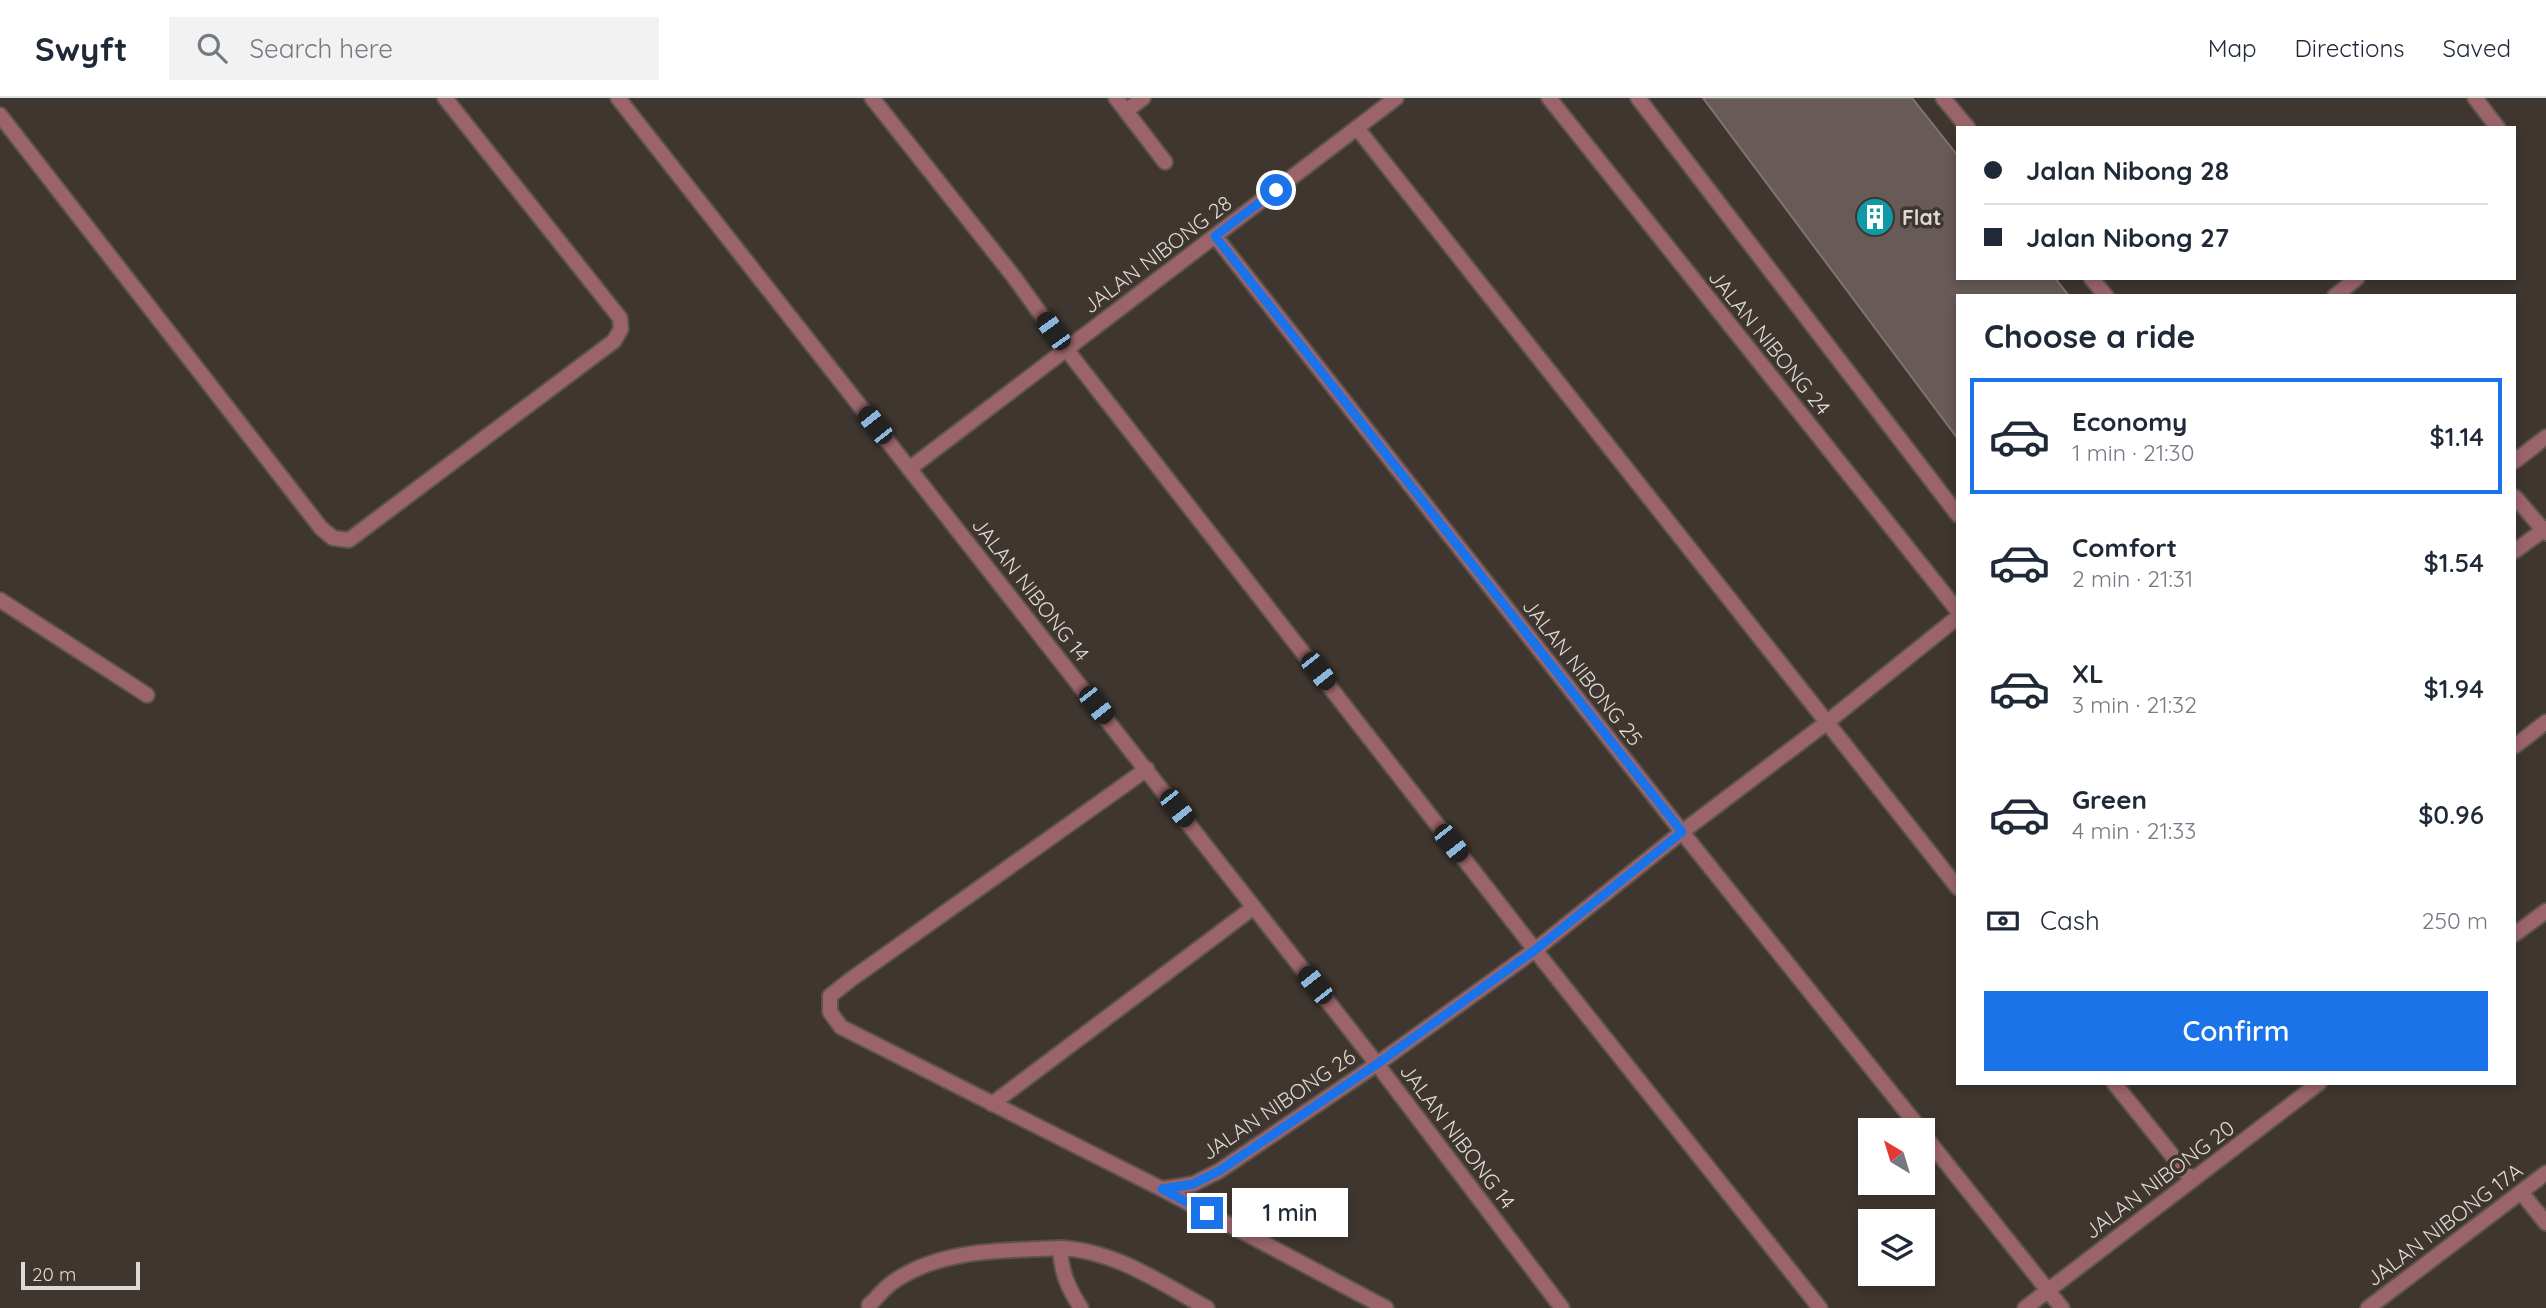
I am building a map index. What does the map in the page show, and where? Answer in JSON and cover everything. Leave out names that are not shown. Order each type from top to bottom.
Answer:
[{"type":"street","points":[[0,115],[321,528],[333,538],[349,540],[614,341],[621,329],[621,318],[445,98]]},
{"type":"street","name":"JALAN NIBONG 14","points":[[618,98],[1147,769],[1377,1064],[1562,1308]]},
{"type":"street","points":[[872,98],[1014,277],[1066,349],[1535,950],[1820,1308]]},
{"type":"street","points":[[1116,98],[1165,162]]},
{"type":"street","points":[[1126,111],[1143,98]]},
{"type":"street","name":"JALAN NIBONG 28","points":[[909,469],[1396,98]]},
{"type":"street","name":"JALAN NIBONG 24","points":[[1549,98],[1956,608]]},
{"type":"street","points":[[1638,98],[1956,512]]},
{"type":"street","points":[[1943,98],[1966,126]]},
{"type":"street","points":[[2475,98],[2496,126]]},
{"type":"street","points":[[1357,128],[1956,886]]},
{"type":"street","name":"JALAN NIBONG 25","points":[[1215,236],[1682,832],[1911,1118]]},
{"type":"street","points":[[2093,280],[2103,294]]},
{"type":"street","points":[[2340,294],[2355,280]]},
{"type":"street","points":[[2516,460],[2546,437]]},
{"type":"street","points":[[2516,498],[2545,530],[2516,550]]},
{"type":"street","points":[[0,600],[147,695]]},
{"type":"street","name":"JALAN NIBONG 26","points":[[1162,1189],[1193,1184],[1219,1171],[1377,1064],[1535,950],[1956,619]]},
{"type":"street","points":[[2516,745],[2546,722]]},
{"type":"street","points":[[1147,769],[830,996],[830,1012],[841,1027],[1162,1189],[1386,1308]]},
{"type":"street","points":[[992,1104],[1254,907]]},
{"type":"street","points":[[2516,933],[2546,911]]},
{"type":"street","points":[[2116,1085],[2192,1181]]},
{"type":"street","name":"JALAN NIBONG 20","points":[[2025,1308],[2316,1085]]},
{"type":"street","name":"JALAN NIBONG 25","points":[[1936,1149],[2063,1308]]},
{"type":"street","name":"JALAN NIBONG 17A","points":[[2368,1308],[2546,1173]]},
{"type":"street","points":[[2521,1192],[2546,1223]]},
{"type":"street","points":[[870,1308],[869,1305],[892,1283],[929,1263],[976,1252],[1060,1248],[1102,1254],[1208,1308]]},
{"type":"street","points":[[1060,1248],[1061,1267],[1067,1286],[1081,1308]]},
{"type":"building","name":"Flat","points":[[1703,98],[1912,98],[1956,153],[1956,280],[2057,280],[2067,294],[1956,294],[1956,436]]},
{"type":"place","name":"Flat","points":[[1875,217]]},
{"type":"route","points":[[1207,1213],[1162,1189],[1193,1184],[1219,1171],[1377,1064],[1535,950],[1682,832],[1215,236],[1276,190]]}]
